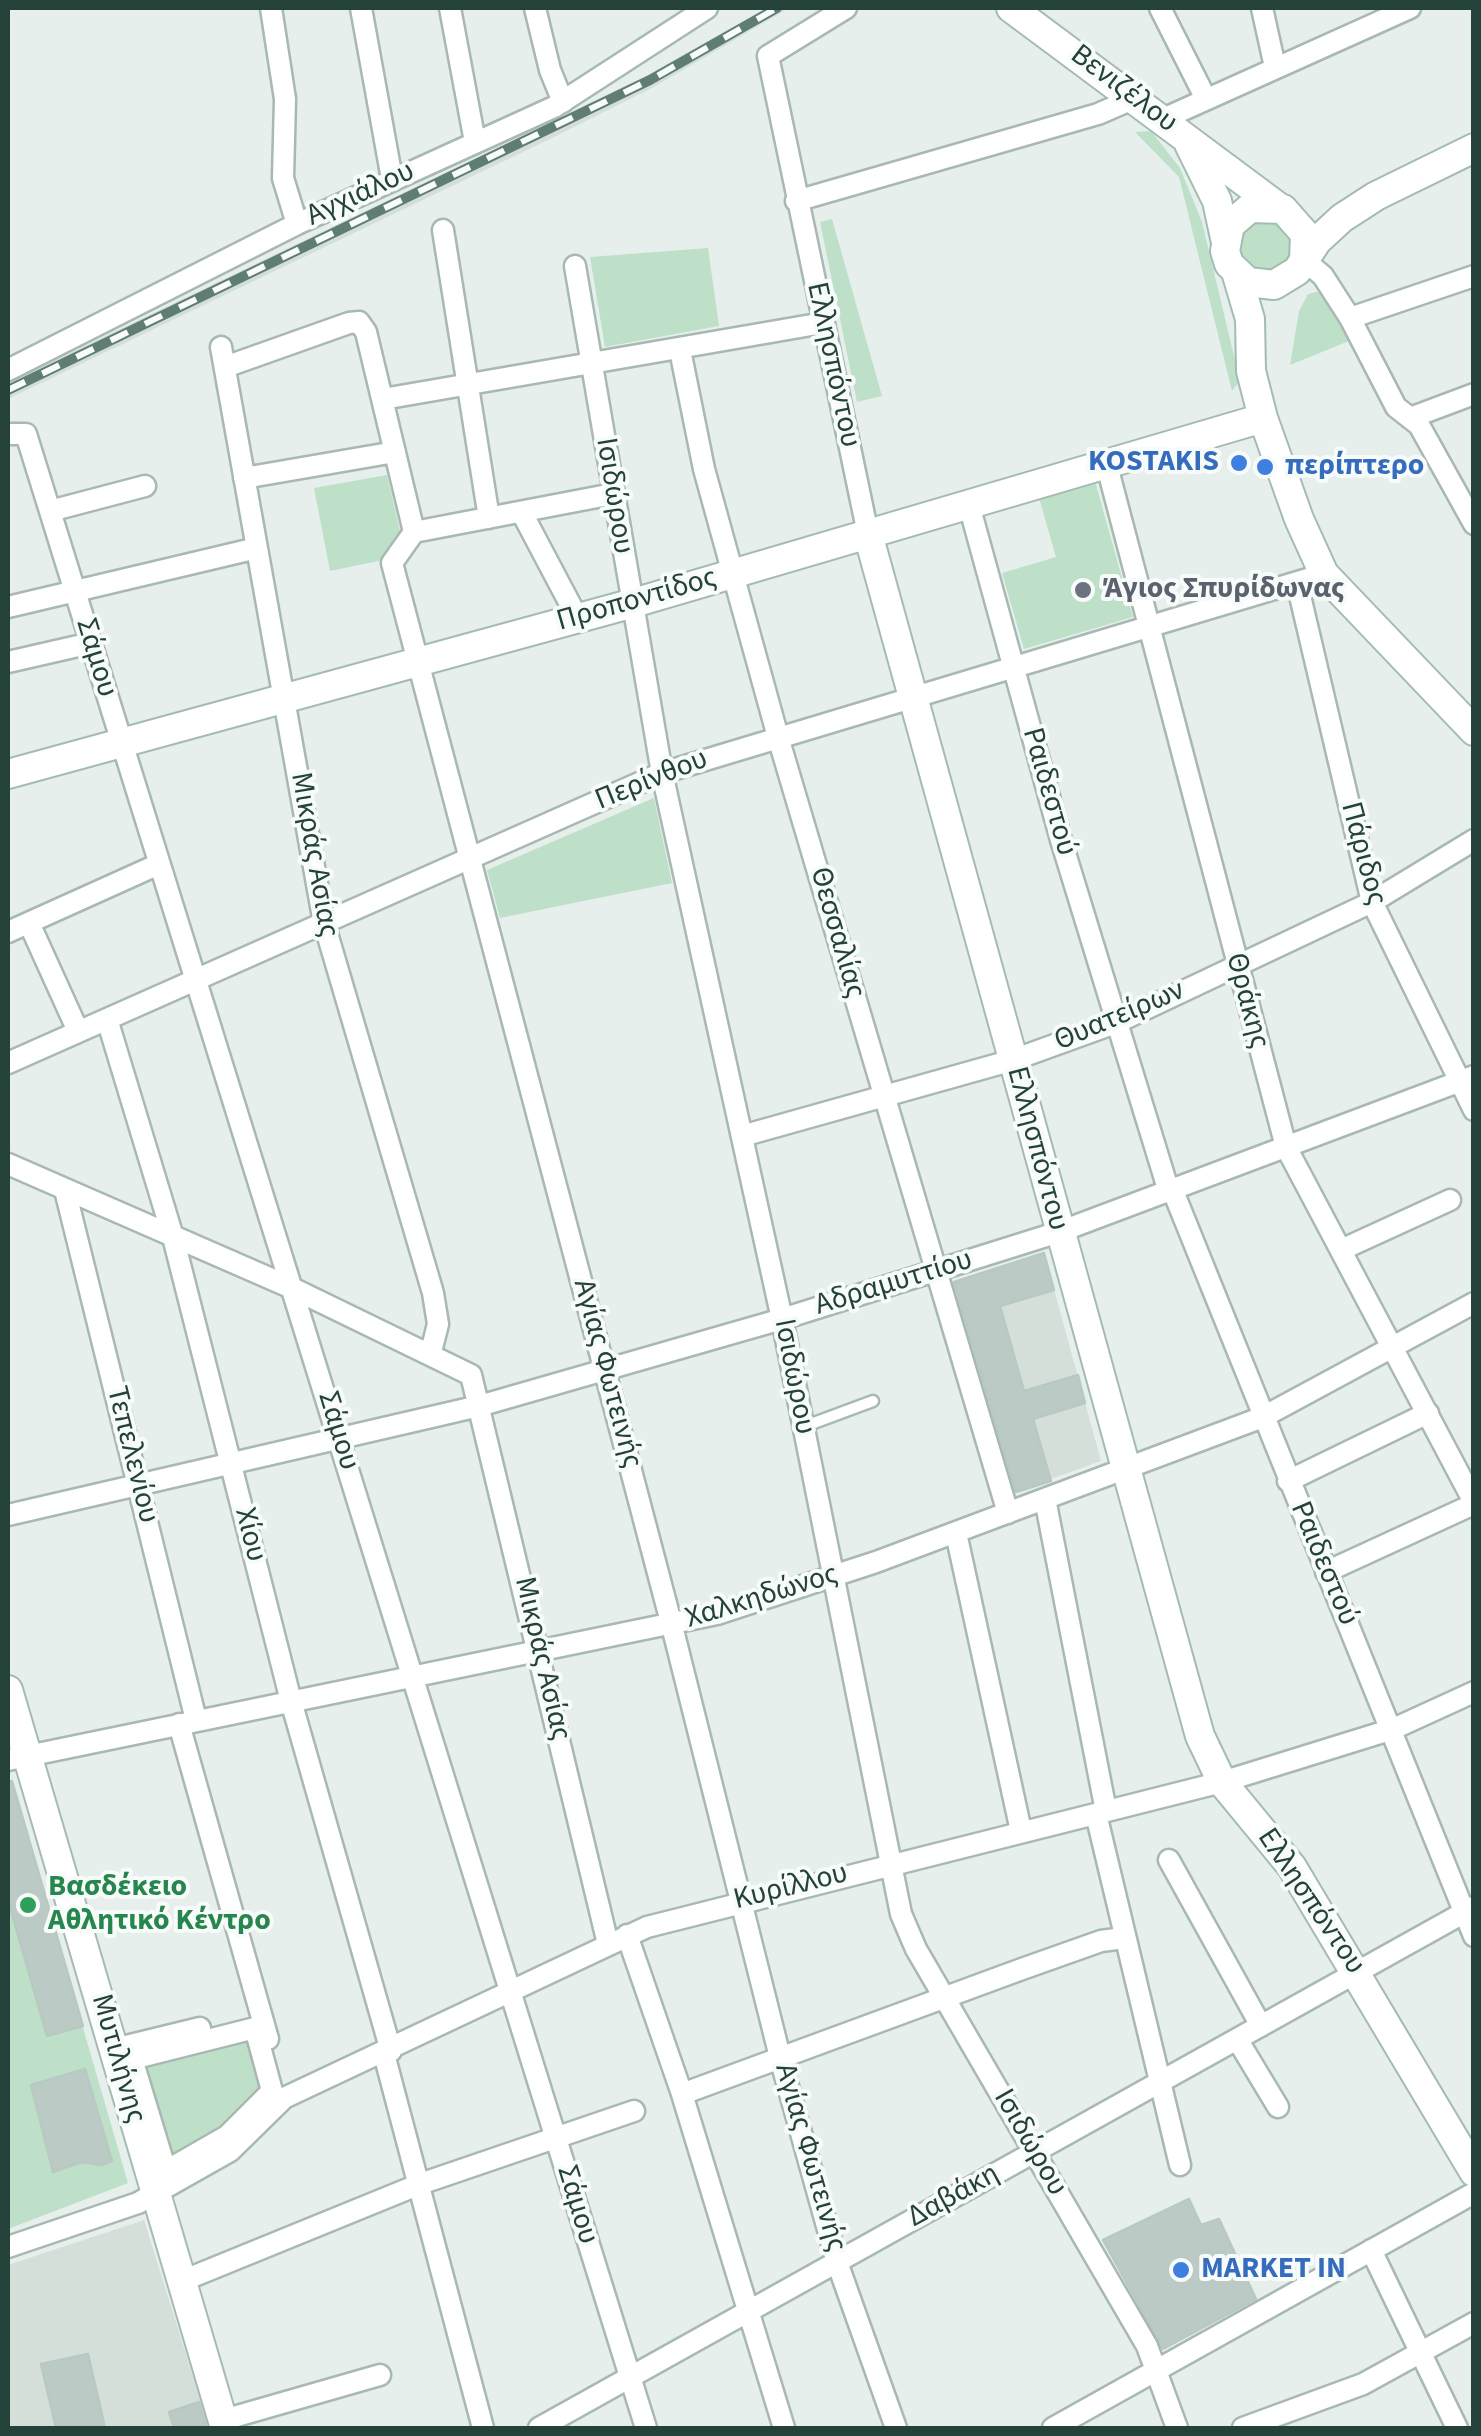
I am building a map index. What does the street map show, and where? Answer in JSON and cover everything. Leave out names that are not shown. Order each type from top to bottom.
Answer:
[{"type":"street","points":[[272,8],[285,100],[283,178],[297,224]]},
{"type":"street","points":[[361,8],[392,179]]},
{"type":"street","points":[[450,8],[475,142]]},
{"type":"street","points":[[534,8],[563,102]]},
{"type":"street","name":"Αγχιάλου","points":[[8,370],[297,224],[563,102],[707,8]]},
{"type":"street","name":"Ελλησπόντου","points":[[846,8],[768,56],[796,201],[868,534],[910,697],[1200,1736],[1222,1782],[1282,1852],[1474,2172]]},
{"type":"street","name":"Βενιζέλου","points":[[1011,8],[1283,209]]},
{"type":"street","points":[[1160,8],[1206,100]]},
{"type":"street","points":[[1262,8],[1276,68]]},
{"type":"street","points":[[1162,119],[1398,10]]},
{"type":"street","points":[[796,201],[1098,114],[1135,98]]},
{"type":"street","name":"Βενιζέλου","points":[[1186,138],[1217,201],[1225,238]]},
{"type":"street","points":[[1237,275],[1261,286],[1295,270],[1342,218],[1376,196],[1474,148]]},
{"type":"street","points":[[1376,196],[1283,209],[1250,208],[1230,225],[1225,238],[1229,264],[1237,275],[1250,319],[1251,356],[1262,418],[1324,574],[1474,731]]},
{"type":"street","points":[[1251,356],[1295,270],[1305,234],[1283,209]]},
{"type":"street","points":[[443,230],[489,518]]},
{"type":"street","name":"Ισιδώρου","points":[[575,266],[662,773],[782,1319],[890,1863],[908,1932],[1159,2369],[1177,2428]]},
{"type":"street","points":[[1295,270],[1323,276],[1350,318],[1396,407],[1419,425],[1474,524]]},
{"type":"street","points":[[1350,318],[1474,276]]},
{"type":"street","name":"Μικράς Ασίας","points":[[383,399],[359,322],[223,357],[324,923],[433,1294],[438,1324],[431,1352],[471,1374],[608,1944]]},
{"type":"street","points":[[613,494],[414,532],[383,399],[824,323]]},
{"type":"street","name":"Θεσσαλίας","points":[[680,350],[704,469],[732,574],[1008,1513]]},
{"type":"street","points":[[1410,418],[1474,394]]},
{"type":"street","name":"Προποντίδος","points":[[8,774],[630,604],[1262,418]]},
{"type":"street","name":"Σάμου","points":[[17,434],[50,511],[76,592],[646,2428]]},
{"type":"street","points":[[244,478],[395,452]]},
{"type":"street","name":"Θράκης","points":[[1106,466],[1286,1147],[1474,1503]]},
{"type":"street","points":[[50,511],[145,486]]},
{"type":"street","name":"Ραιδεστού","points":[[969,505],[1061,840],[1171,1192],[1468,1910],[1474,1936]]},
{"type":"street","points":[[522,513],[578,618]]},
{"type":"street","name":"Αγίας Φωτεινής","points":[[414,532],[392,563],[672,1626],[781,2061],[838,2262],[896,2428]]},
{"type":"street","points":[[8,608],[256,548]]},
{"type":"street","name":"Περίνθου","points":[[8,1063],[662,773],[1324,574]]},
{"type":"street","name":"Πάριδος","points":[[1296,582],[1372,902],[1466,1078],[1474,1110]]},
{"type":"street","points":[[8,662],[91,643]]},
{"type":"street","name":"Θυατείρων","points":[[742,1136],[1013,1060],[1118,1022],[1372,902],[1474,840]]},
{"type":"street","points":[[8,932],[159,864]]},
{"type":"street","points":[[29,923],[78,1031]]},
{"type":"street","name":"Χίου","points":[[107,1018],[173,1237],[483,2428]]},
{"type":"street","name":"Αδραμυττίου","points":[[8,1516],[479,1406],[782,1319],[1059,1232],[1466,1078]]},
{"type":"street","points":[[8,1164],[431,1352]]},
{"type":"street","name":"Τεπελενίου","points":[[65,1190],[138,1485],[188,1722],[284,2098]]},
{"type":"street","points":[[1343,1249],[1450,1200]]},
{"type":"street","name":"Χαλκηδώνος","points":[[18,1758],[672,1626],[834,1576],[1263,1418],[1474,1302]]},
{"type":"street","points":[[1288,1481],[1428,1414]]},
{"type":"street","points":[[1045,1499],[1124,1938],[1180,2165]]},
{"type":"street","points":[[1326,1572],[1474,1503]]},
{"type":"street","points":[[956,1533],[1022,1831]]},
{"type":"street","name":"Μυτιλήνης","points":[[8,1690],[18,1758],[123,2054],[156,2194],[224,2424]]},
{"type":"street","name":"Κυρίλλου","points":[[8,2247],[123,2210],[156,2194],[230,2151],[284,2098],[388,2053],[627,1935],[742,1901],[1222,1782],[1393,1729],[1474,1692]]},
{"type":"street","points":[[1170,1860],[1261,2026]]},
{"type":"street","name":"Δαβάκη","points":[[538,2428],[1468,1910]]},
{"type":"street","points":[[627,1935],[682,2094],[784,2428]]},
{"type":"street","points":[[682,2094],[1101,1941],[1124,1938]]},
{"type":"street","points":[[123,2054],[261,2014]]},
{"type":"street","points":[[255,2028],[272,2092],[228,2136],[166,2171],[123,2054],[255,2028]]},
{"type":"street","points":[[1237,2039],[1278,2107]]},
{"type":"street","points":[[182,2280],[420,2184],[634,2111]]},
{"type":"street","points":[[1063,2426],[1474,2193]]},
{"type":"street","points":[[1371,2250],[1457,2428]]},
{"type":"street","points":[[1243,2428],[1347,2391],[1474,2323]]},
{"type":"street","points":[[224,2424],[380,2375]]},
{"type":"lane","points":[[802,1427],[873,1401]]},
{"type":"shaded area","points":[[766,8],[789,8],[652,88],[8,399],[8,383],[646,76]]},
{"type":"shaded area","points":[[1044,1253],[1101,1461],[1012,1493],[950,1283]]},
{"type":"shaded area","points":[[144,2220],[209,2428],[8,2428],[8,2265]]},
{"type":"green space","points":[[1151,131],[1180,168],[1202,222],[1240,381],[1232,391],[1179,177],[1135,132]]},
{"type":"green space","points":[[832,219],[882,396],[857,402],[820,222]]},
{"type":"green space","points":[[1265,219],[1284,227],[1292,246],[1284,265],[1265,273],[1246,265],[1238,246],[1246,227]]},
{"type":"green space","points":[[708,248],[719,326],[605,347],[590,257]]},
{"type":"green space","points":[[1320,291],[1349,341],[1290,365],[1299,311],[1308,294]]},
{"type":"green space","points":[[387,475],[400,531],[383,560],[330,571],[314,488]]},
{"type":"green space","points":[[1095,481],[1133,617],[1024,649],[1002,573],[1056,557],[1039,498]]},
{"type":"green space","points":[[654,798],[672,883],[500,918],[487,870]]},
{"type":"green space","name":"Βασδέκειο Αθλητικό Κέντρο","points":[[8,1783],[12,1783],[128,2183],[8,2229]]},
{"type":"green space","points":[[252,2032],[269,2091],[239,2122],[169,2166],[136,2061]]},
{"type":"building","points":[[1044,1253],[1054,1290],[1000,1306],[1024,1391],[1078,1375],[1085,1403],[1033,1419],[1051,1481],[1016,1492],[954,1282]]},
{"type":"building","points":[[12,1781],[83,2026],[47,2036],[8,1900],[8,1782]]},
{"type":"building","points":[[85,2069],[112,2161],[101,2165],[82,2162],[53,2172],[31,2085]]},
{"type":"building","name":"MARKET IN","points":[[1189,2199],[1201,2225],[1219,2219],[1256,2299],[1163,2349],[1103,2240]]},
{"type":"building","points":[[88,2354],[105,2428],[56,2428],[41,2364]]},
{"type":"building","points":[[199,2402],[207,2428],[174,2428],[169,2412]]},
{"type":"railway","points":[[8,390],[650,80],[777,8]]},
{"type":"place","name":"KOSTAKIS","points":[[1239,463]]},
{"type":"place","name":"περίπτερο","points":[[1265,467]]},
{"type":"place","name":"Άγιος Σπυρίδωνας","points":[[1083,590]]},
{"type":"place","name":"Βασδέκειο Αθλητικό Κέντρο","points":[[28,1905]]},
{"type":"place","name":"MARKET IN","points":[[1181,2270]]}]
